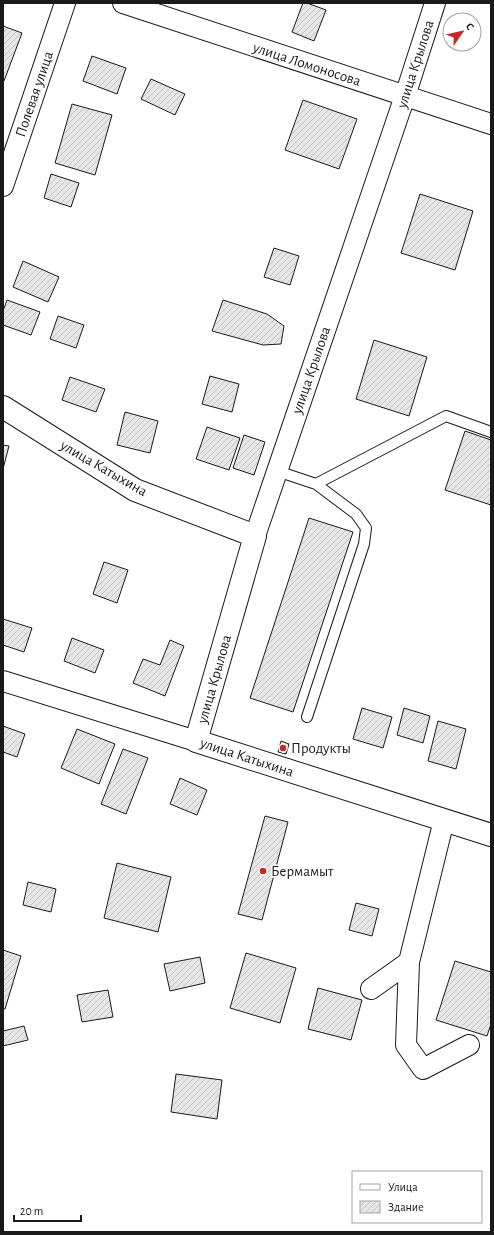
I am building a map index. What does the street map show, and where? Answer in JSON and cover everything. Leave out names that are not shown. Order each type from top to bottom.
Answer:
[{"type":"street","name":"Полевая улица","points":[[3,186],[65,3]]},
{"type":"street","name":"улица Ломоносова","points":[[123,3],[491,124]]},
{"type":"street","name":"улица Крылова","points":[[196,741],[255,536],[405,96],[435,3]]},
{"type":"street","name":"улица Катыхина","points":[[3,407],[135,490],[255,536]]},
{"type":"street","name":"улица Катыхина","points":[[3,681],[491,835]]},
{"type":"street","points":[[444,820],[409,962],[406,1045],[423,1069],[469,1044]]},
{"type":"street","points":[[371,989],[409,962]]},
{"type":"lane","points":[[316,484],[446,416],[491,432]]},
{"type":"lane","points":[[277,470],[316,484],[356,514],[366,528],[364,544],[307,717]]},
{"type":"building","points":[[303,3],[326,10],[314,41],[292,32]]},
{"type":"building","points":[[3,26],[22,33],[4,81],[3,81]]},
{"type":"building","points":[[92,56],[126,68],[117,94],[83,81]]},
{"type":"building","points":[[151,79],[185,94],[175,115],[141,99]]},
{"type":"building","points":[[303,100],[357,119],[339,169],[285,150]]},
{"type":"building","points":[[72,104],[112,115],[95,175],[55,163]]},
{"type":"building","points":[[51,174],[79,183],[71,207],[44,198]]},
{"type":"building","points":[[420,194],[473,211],[455,270],[401,253]]},
{"type":"building","points":[[274,248],[299,256],[290,285],[264,277]]},
{"type":"building","points":[[23,261],[59,277],[48,302],[13,287]]},
{"type":"building","points":[[7,300],[40,312],[31,335],[3,325],[3,311]]},
{"type":"building","points":[[223,300],[267,314],[284,326],[281,344],[263,345],[212,331]]},
{"type":"building","points":[[58,316],[84,325],[76,348],[50,339]]},
{"type":"building","points":[[374,340],[427,357],[409,416],[356,399]]},
{"type":"building","points":[[210,376],[239,384],[232,412],[202,404]]},
{"type":"building","points":[[70,377],[105,389],[96,412],[62,400]]},
{"type":"building","points":[[125,412],[158,421],[150,453],[117,445]]},
{"type":"building","points":[[207,427],[240,438],[229,470],[196,459]]},
{"type":"building","points":[[465,431],[491,440],[491,505],[445,490]]},
{"type":"building","points":[[244,435],[265,442],[254,475],[233,468]]},
{"type":"building","points":[[3,445],[9,446],[3,469]]},
{"type":"building","points":[[309,518],[353,532],[293,712],[250,698]]},
{"type":"building","points":[[104,562],[128,570],[117,603],[93,594]]},
{"type":"building","points":[[3,619],[32,628],[24,652],[3,645]]},
{"type":"building","points":[[72,638],[104,650],[95,673],[64,661]]},
{"type":"building","points":[[170,640],[184,646],[165,696],[133,683],[143,659],[160,665]]},
{"type":"building","points":[[362,708],[392,717],[383,748],[353,739]]},
{"type":"building","points":[[404,708],[430,716],[423,743],[397,735]]},
{"type":"building","points":[[438,721],[466,729],[456,769],[428,761]]},
{"type":"building","points":[[3,726],[25,734],[17,757],[3,752]]},
{"type":"building","points":[[77,729],[115,744],[99,784],[61,768]]},
{"type":"building","name":"Продукты","points":[[281,741],[289,744],[286,754],[278,752]]},
{"type":"building","points":[[123,749],[148,758],[126,814],[101,804]]},
{"type":"building","points":[[180,778],[207,790],[197,815],[170,804]]},
{"type":"building","points":[[265,816],[288,822],[262,920],[238,914]]},
{"type":"building","points":[[117,863],[171,877],[158,932],[104,918]]},
{"type":"building","points":[[28,882],[56,889],[51,912],[23,905]]},
{"type":"building","points":[[356,903],[379,909],[372,936],[349,930]]},
{"type":"building","points":[[3,950],[21,956],[5,1009],[3,1009]]},
{"type":"building","points":[[246,953],[296,968],[280,1023],[230,1008]]},
{"type":"building","points":[[200,957],[205,983],[170,991],[164,964]]},
{"type":"building","points":[[455,961],[491,972],[491,1024],[487,1036],[436,1020]]},
{"type":"building","points":[[318,988],[362,1000],[351,1040],[308,1029]]},
{"type":"building","points":[[108,990],[113,1017],[82,1022],[77,995]]},
{"type":"building","points":[[24,1026],[28,1040],[3,1046],[3,1031]]},
{"type":"building","points":[[176,1074],[222,1080],[217,1119],[171,1112]]},
{"type":"place","name":"Продукты","points":[[283,748]]},
{"type":"place","name":"Бермамыт","points":[[263,871]]}]
